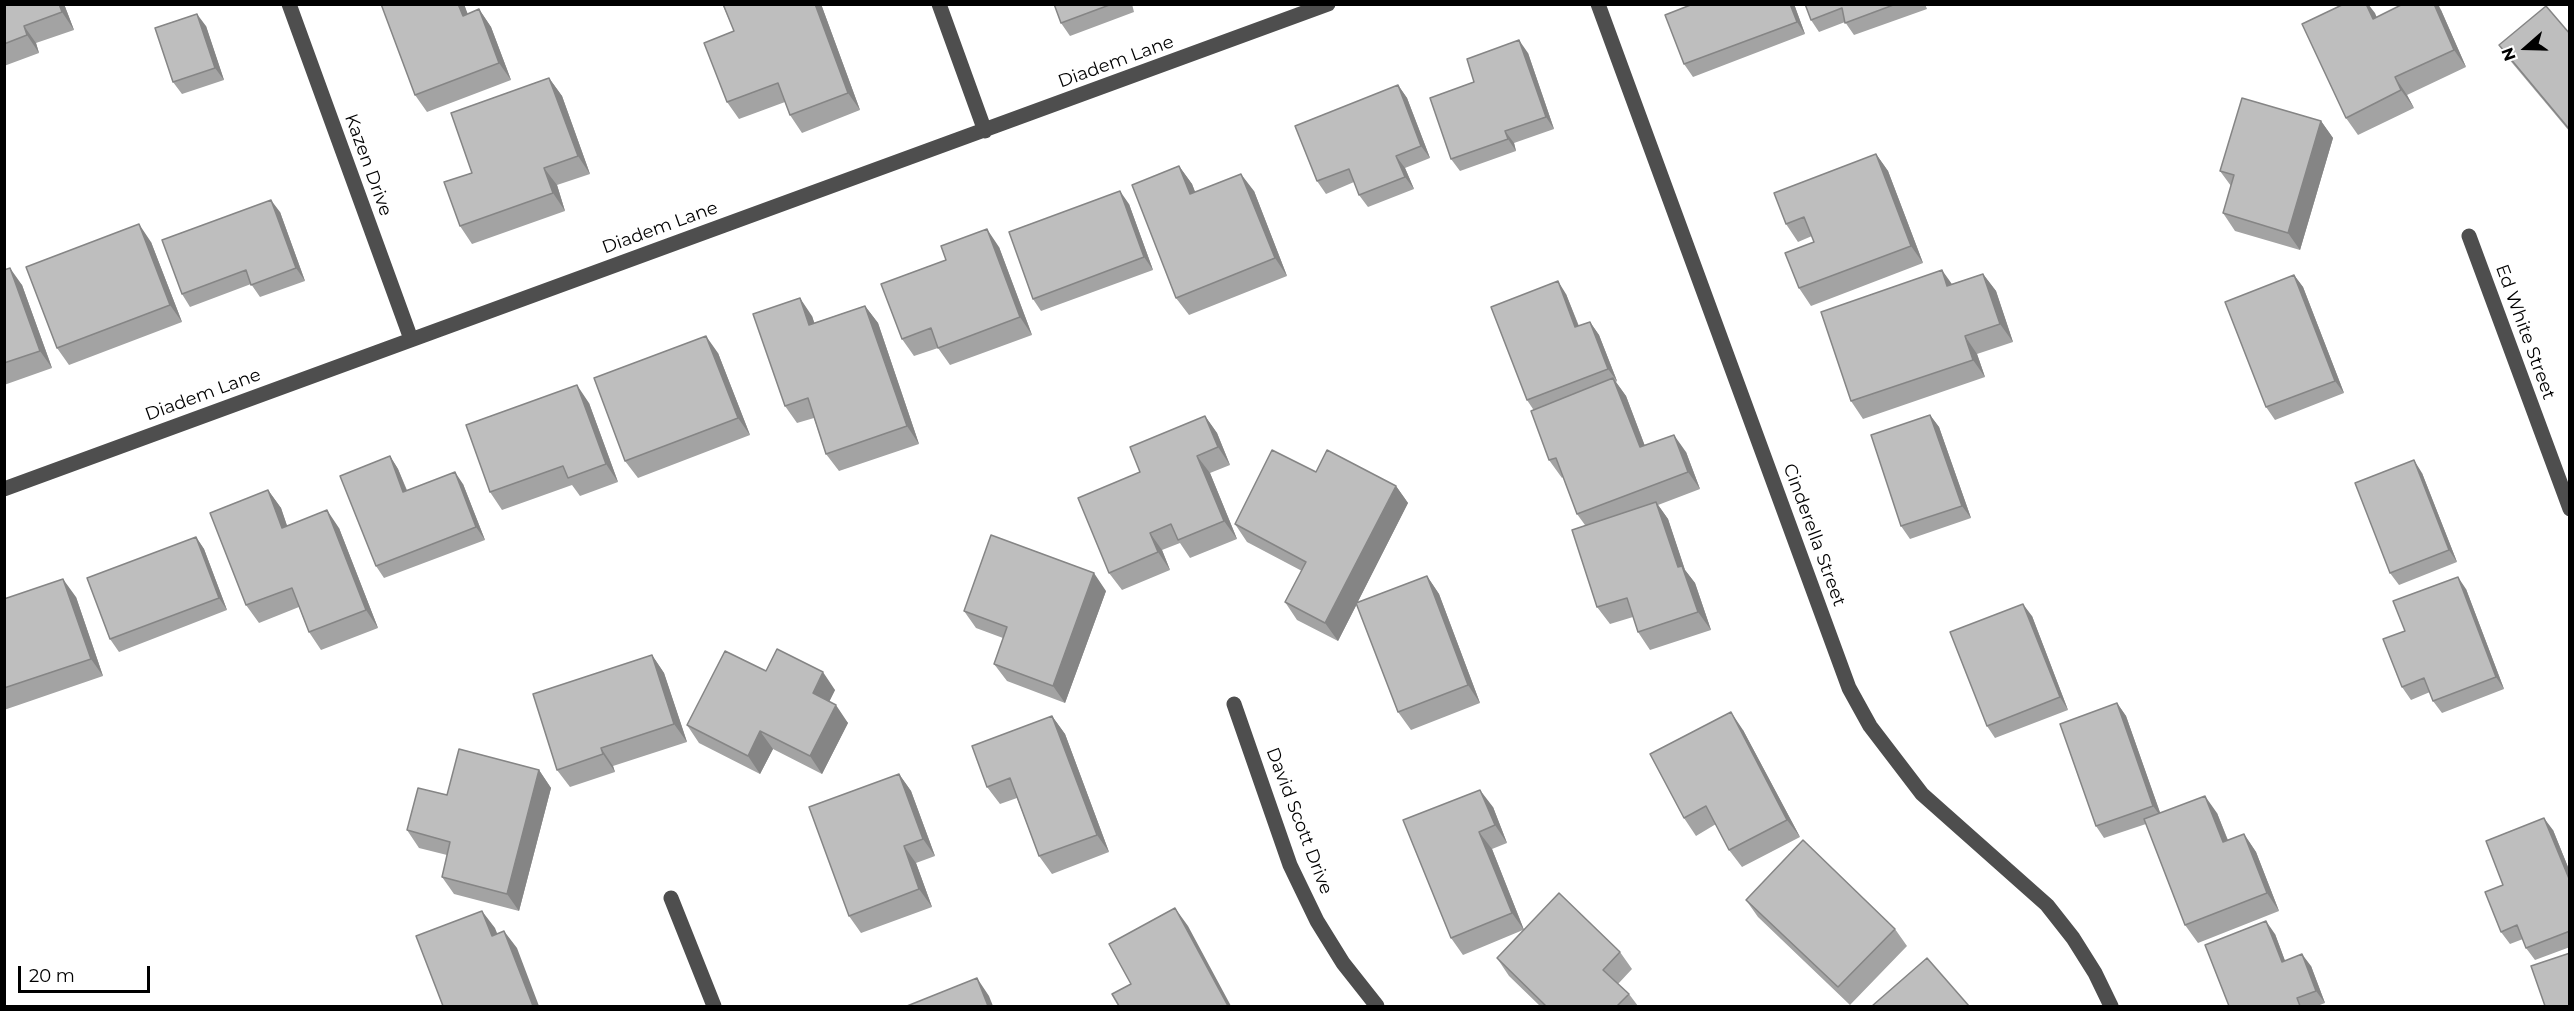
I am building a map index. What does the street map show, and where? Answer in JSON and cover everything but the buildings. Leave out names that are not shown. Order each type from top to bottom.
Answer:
[{"type":"street","name":"Kazen Drive","points":[[289,4],[411,339]]},
{"type":"street","points":[[939,4],[985,131]]},
{"type":"street","name":"Diadem Lane","points":[[4,489],[1328,4]]},
{"type":"street","name":"Cinderella Street","points":[[1598,4],[1849,688],[1876,735],[1922,794],[2047,905],[2073,938],[2096,973],[2111,1006]]},
{"type":"street","name":"Ed White Street","points":[[2469,236],[2570,509]]},
{"type":"street","name":"David Scott Drive","points":[[1234,704],[1295,874],[1317,921],[1343,963],[1377,1006]]},
{"type":"street","points":[[671,898],[714,1006]]}]
